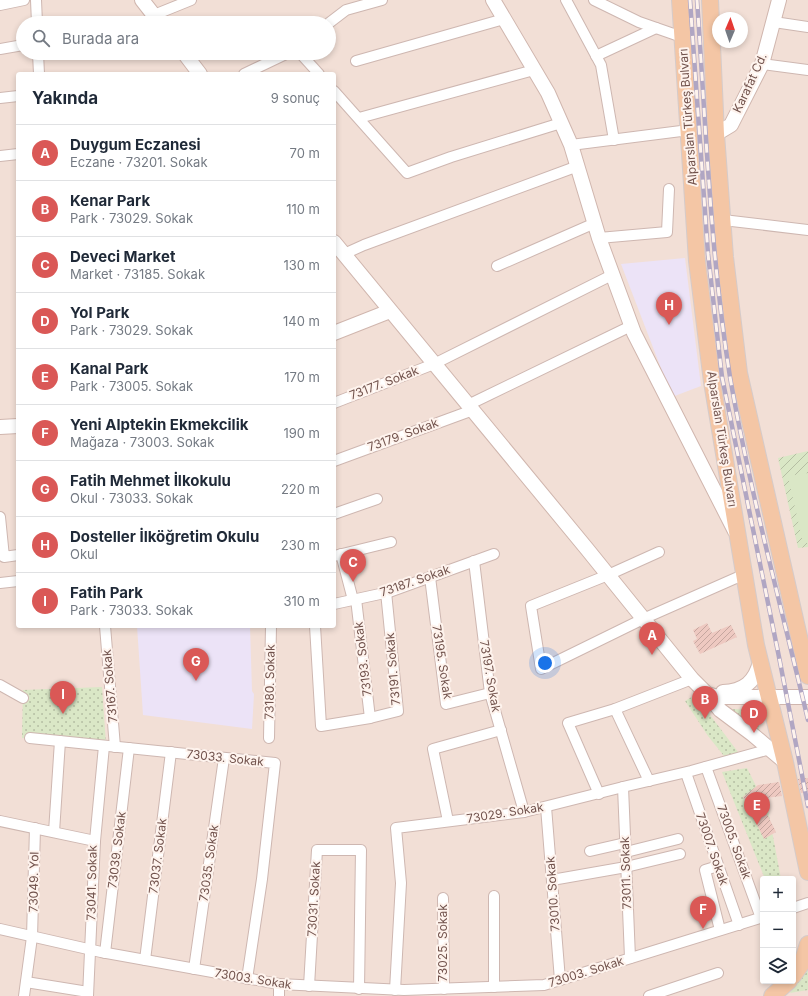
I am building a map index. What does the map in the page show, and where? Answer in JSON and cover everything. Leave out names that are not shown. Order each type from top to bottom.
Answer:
[{"type":"main road","points":[[142,0],[155,16]]},
{"type":"main road","points":[[493,0],[548,93],[571,145],[599,238],[631,326],[668,402],[738,538]]},
{"type":"main road","name":"Alparslan Türkeş Bulvarı","points":[[680,0],[698,269],[712,382],[760,662],[785,762],[808,872]]},
{"type":"main road","points":[[710,0],[716,134],[726,257],[739,373],[808,676]]},
{"type":"main road","name":"Karafat Cd.","points":[[716,134],[730,124],[762,64],[779,0]]},
{"type":"main road","points":[[189,60],[198,72]]},
{"type":"main road","points":[[336,244],[692,679],[720,710],[785,762]]},
{"type":"main road","points":[[336,332],[390,311]]},
{"type":"main road","points":[[0,427],[16,426]]},
{"type":"main road","points":[[707,694],[731,691],[748,684],[757,674],[760,662]]},
{"type":"main road","points":[[707,694],[718,697],[808,697]]},
{"type":"main road","points":[[796,972],[802,963],[808,944]]},
{"type":"main road","points":[[772,996],[786,984]]},
{"type":"street","points":[[0,5],[24,0]]},
{"type":"street","points":[[36,0],[37,16]]},
{"type":"street","points":[[162,16],[191,0]]},
{"type":"street","points":[[336,18],[346,10],[382,0]]},
{"type":"street","points":[[566,0],[601,65],[614,140]]},
{"type":"street","points":[[594,0],[639,22],[682,37]]},
{"type":"street","points":[[356,61],[504,19]]},
{"type":"street","points":[[774,22],[808,27]]},
{"type":"street","points":[[596,56],[656,28]]},
{"type":"street","points":[[0,49],[16,46]]},
{"type":"street","points":[[38,60],[39,72]]},
{"type":"street","points":[[248,72],[273,60]]},
{"type":"street","points":[[306,60],[317,72]]},
{"type":"street","points":[[762,64],[808,70]]},
{"type":"street","points":[[359,118],[534,70]]},
{"type":"street","points":[[336,93],[407,173],[451,157],[561,123]]},
{"type":"street","points":[[0,98],[16,96]]},
{"type":"street","points":[[571,145],[689,130]]},
{"type":"street","points":[[0,156],[16,154]]},
{"type":"street","points":[[344,254],[364,245],[578,166]]},
{"type":"street","points":[[599,238],[667,232],[669,189]]},
{"type":"street","points":[[723,220],[808,230]]},
{"type":"street","points":[[497,266],[595,223]]},
{"type":"street","name":"73177. Sokak","points":[[336,402],[434,364],[612,274]]},
{"type":"street","name":"73179. Sokak","points":[[336,460],[470,408],[631,326]]},
{"type":"street","points":[[336,513],[377,499]]},
{"type":"street","points":[[0,517],[4,557],[16,555]]},
{"type":"street","points":[[338,555],[391,542]]},
{"type":"street","points":[[659,552],[608,575],[531,606],[541,669],[643,619],[745,574]]},
{"type":"street","name":"73187. Sokak","points":[[336,604],[386,592],[494,554]]},
{"type":"street","name":"73193. Sokak","points":[[338,555],[354,600],[370,718]]},
{"type":"street","name":"73197. Sokak","points":[[474,561],[490,693],[524,812]]},
{"type":"street","name":"73195. Sokak","points":[[430,577],[446,704],[490,693]]},
{"type":"street","points":[[0,584],[16,581]]},
{"type":"street","name":"73191. Sokak","points":[[316,628],[321,726],[370,718],[398,711],[386,592]]},
{"type":"street","name":"73167. Sokak","points":[[105,628],[115,747]]},
{"type":"street","name":"73180. Sokak","points":[[269,738],[271,628]]},
{"type":"street","points":[[599,794],[568,723],[616,709],[692,679]]},
{"type":"street","points":[[0,685],[23,698]]},
{"type":"street","points":[[616,709],[649,781]]},
{"type":"street","points":[[448,821],[433,750],[501,730]]},
{"type":"street","name":"73033. Sokak","points":[[30,738],[275,763],[262,879],[247,979]]},
{"type":"street","points":[[54,832],[60,741]]},
{"type":"street","points":[[95,841],[104,746]]},
{"type":"street","name":"73039. Sokak","points":[[105,953],[129,748]]},
{"type":"street","name":"73029. Sokak","points":[[400,992],[401,883],[396,828],[524,812],[686,773],[770,749]]},
{"type":"street","name":"73037. Sokak","points":[[145,960],[170,752]]},
{"type":"street","name":"73035. Sokak","points":[[194,969],[224,758]]},
{"type":"street","name":"73005. Sokak","points":[[706,767],[760,912]]},
{"type":"street","name":"73007. Sokak","points":[[686,773],[739,925]]},
{"type":"street","name":"73011. Sokak","points":[[623,787],[630,958]]},
{"type":"street","name":"73010. Sokak","points":[[546,807],[560,980]]},
{"type":"street","name":"73041. Sokak","points":[[0,821],[95,841],[88,994]]},
{"type":"street","name":"73049. Yol","points":[[24,996],[32,936],[35,828]]},
{"type":"street","points":[[590,851],[678,839]]},
{"type":"street","name":"73031. Sokak","points":[[309,986],[318,850],[361,850],[359,988]]},
{"type":"street","points":[[552,880],[626,867],[680,854]]},
{"type":"street","points":[[718,866],[705,870],[720,930]]},
{"type":"street","points":[[494,896],[494,987]]},
{"type":"street","name":"73025. Sokak","points":[[443,898],[444,989]]},
{"type":"street","points":[[796,907],[808,903]]},
{"type":"street","name":"73003. Sokak","points":[[0,929],[105,953],[279,984],[309,986],[341,992],[359,988],[373,993],[444,989],[465,992],[494,987],[544,985],[760,918]]},
{"type":"street","points":[[649,996],[718,973]]},
{"type":"street","points":[[26,982],[88,994]]},
{"type":"street","points":[[279,984],[279,996]]},
{"type":"shaded area","points":[[0,0],[808,0],[808,996],[0,996]]},
{"type":"shaded area","points":[[685,258],[701,386],[672,397],[621,264]]},
{"type":"shaded area","points":[[137,628],[250,628],[252,691],[254,694],[252,729],[143,715]]},
{"type":"green space","points":[[808,451],[808,547],[798,548],[778,458]]},
{"type":"green space","points":[[808,473],[808,543],[803,543],[788,476]]},
{"type":"green space","points":[[102,687],[106,744],[22,738],[23,690]]},
{"type":"green space","points":[[695,695],[741,756],[724,756],[708,736],[685,701]]},
{"type":"green space","points":[[731,709],[755,710],[765,756]]},
{"type":"green space","points":[[747,768],[768,810],[780,876],[764,876],[722,772]]},
{"type":"green space","points":[[808,959],[808,990],[790,993],[796,984],[802,975]]},
{"type":"building","points":[[707,623],[712,633],[731,625],[737,637],[700,654],[693,641],[697,639],[693,630]]},
{"type":"building","points":[[808,778],[808,792],[801,793],[798,779]]},
{"type":"building","points":[[779,782],[782,796],[765,798],[768,803],[763,806],[776,832],[764,839],[743,797],[758,785]]},
{"type":"railway","points":[[690,0],[708,254],[722,377],[808,806]]},
{"type":"railway","points":[[697,0],[713,236],[723,330],[730,377],[756,506],[808,720]]},
{"type":"place","name":"Dosteller İlköğretim Okulu","points":[[669,325]]},
{"type":"place","name":"Deveci Market","points":[[353,582]]},
{"type":"place","name":"Duygum Eczanesi","points":[[652,655]]},
{"type":"place","name":"Fatih Mehmet İlkokulu","points":[[196,681]]},
{"type":"place","name":"Fatih Park","points":[[63,714]]},
{"type":"place","name":"Kenar Park","points":[[705,719]]},
{"type":"place","name":"Yol Park","points":[[754,733]]},
{"type":"place","name":"Kanal Park","points":[[757,825]]},
{"type":"place","name":"Yeni Alptekin Ekmekcilik","points":[[703,929]]}]
